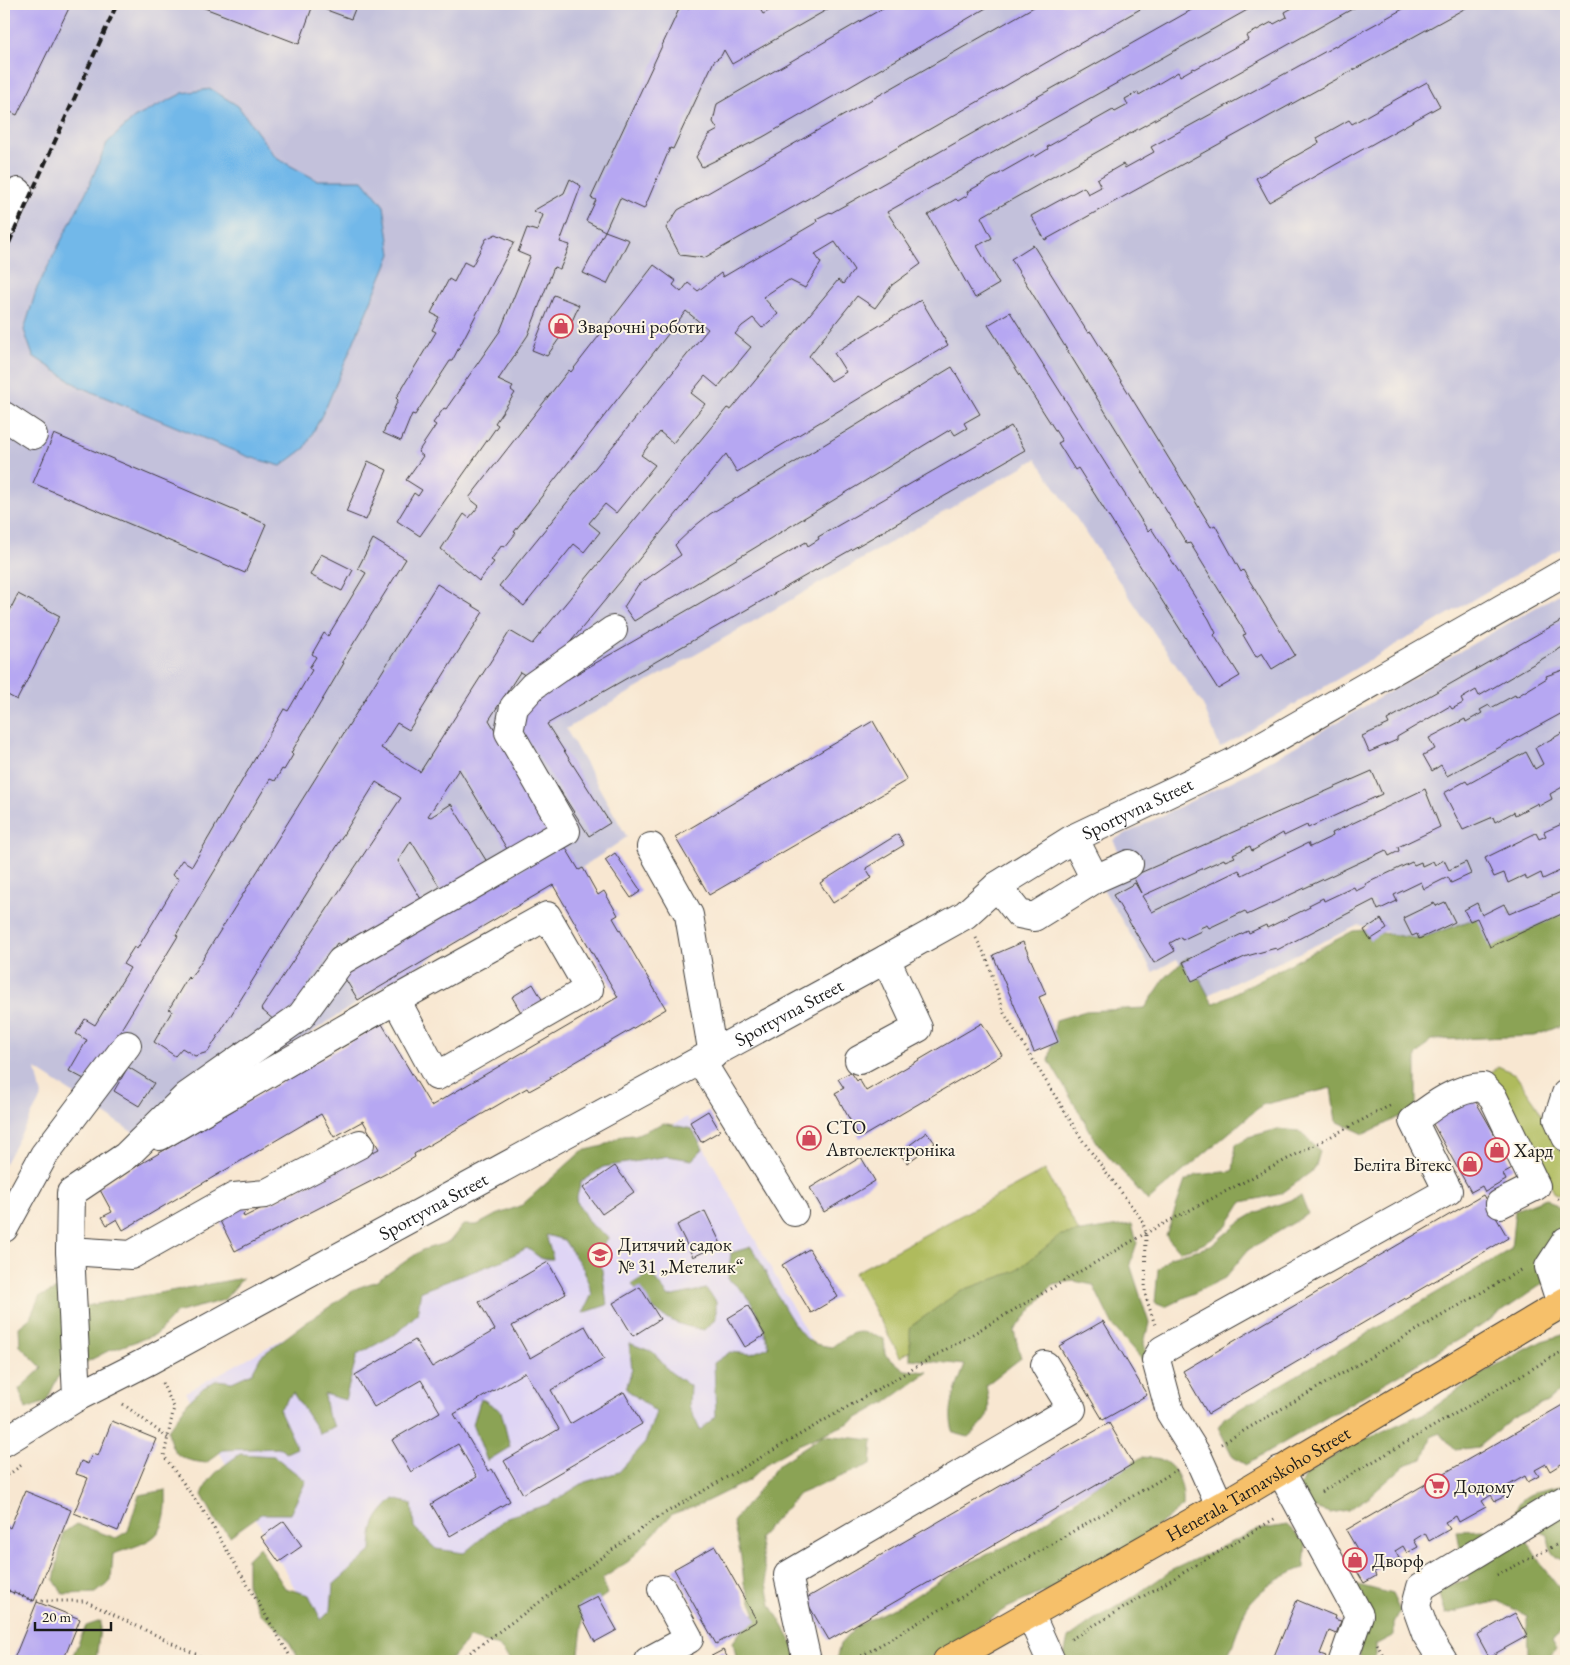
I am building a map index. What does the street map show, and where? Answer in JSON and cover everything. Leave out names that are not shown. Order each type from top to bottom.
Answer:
[{"type":"main road","name":"Henerala Tarnavskoho Street","points":[[947,1661],[1220,1506],[1564,1303]]},
{"type":"street","points":[[4,223],[18,192]]},
{"type":"street","points":[[4,416],[33,436]]},
{"type":"street","name":"Sportyvna Street","points":[[4,1442],[30,1424],[77,1397],[150,1360],[707,1058],[966,915],[998,886],[1074,838],[1232,763],[1566,572]]},
{"type":"street","points":[[126,1156],[187,1096],[301,1016],[341,961],[566,831],[509,732],[514,707],[533,686],[613,630]]},
{"type":"street","points":[[1074,838],[1095,879]]},
{"type":"street","points":[[650,847],[689,916],[707,1058],[794,1212]]},
{"type":"street","points":[[998,886],[1019,914],[1034,917],[1095,879],[1129,864]]},
{"type":"street","points":[[77,1397],[70,1251],[71,1193],[126,1156],[396,1000],[547,916],[589,989],[436,1076],[396,1000]]},
{"type":"street","points":[[859,1060],[918,1028],[886,959]]},
{"type":"street","points":[[4,1228],[44,1155],[127,1045]]},
{"type":"street","points":[[1220,1506],[1198,1457],[1170,1412],[1156,1360],[1162,1350],[1448,1190],[1413,1121],[1438,1103],[1470,1088],[1483,1088],[1493,1097],[1536,1186],[1500,1204]]},
{"type":"street","points":[[1566,1094],[1558,1119],[1566,1137]]},
{"type":"street","points":[[70,1251],[131,1254],[234,1197],[265,1194],[360,1144]]},
{"type":"street","points":[[1564,1303],[1548,1267],[1566,1241]]},
{"type":"street","points":[[807,1661],[788,1575],[1072,1409],[1044,1365]]},
{"type":"street","points":[[1280,1470],[1360,1615],[1343,1661]]},
{"type":"street","points":[[1443,1661],[1426,1634],[1416,1606],[1420,1587],[1566,1499]]},
{"type":"street","points":[[648,1661],[689,1639],[662,1589]]},
{"type":"street","points":[[1030,1614],[1051,1661]]},
{"type":"path","points":[[966,915],[986,959],[1004,1013],[1083,1141],[1142,1220],[1146,1233],[1145,1294],[1162,1350]]},
{"type":"path","points":[[458,1661],[655,1519],[1146,1233],[1399,1100]]},
{"type":"path","points":[[853,1661],[1523,1268]]},
{"type":"path","points":[[150,1360],[174,1407],[164,1456],[204,1512],[293,1661]]},
{"type":"path","points":[[117,1399],[168,1438]]},
{"type":"path","points":[[4,1478],[30,1459]]},
{"type":"path","points":[[4,1589],[34,1601],[85,1601],[210,1661]]},
{"type":"shaded area","points":[[4,4],[1566,4],[1566,545],[1220,748],[1203,705],[1036,459],[566,729],[627,837],[583,867],[358,1002],[146,1141],[36,1069],[42,1096],[4,1165]]},
{"type":"shaded area","points":[[1566,590],[1566,929],[1421,942],[1359,925],[1199,999],[1177,959],[1153,972],[1103,889],[1130,874],[1113,840],[1256,769]]},
{"type":"shaded area","name":"Дитячий садок № 31 „Метелик“","points":[[687,1117],[845,1402],[335,1661],[186,1392]]},
{"type":"green space","points":[[1566,904],[1566,1024],[1534,1036],[1431,1040],[1416,1056],[1416,1109],[1364,1134],[1336,1121],[1331,1088],[1262,1105],[1148,1201],[1098,1144],[1049,1061],[1056,1020],[1086,1011],[1145,1008],[1165,978],[1188,957],[1213,1004],[1353,931],[1364,930],[1419,939],[1477,918]]},
{"type":"green space","points":[[1498,1066],[1515,1074],[1534,1101],[1566,1160],[1566,1198],[1554,1193],[1511,1111],[1487,1076]]},
{"type":"green space","points":[[664,1123],[692,1129],[703,1149],[692,1160],[668,1156],[603,1167],[581,1182],[576,1200],[590,1224],[609,1237],[597,1253],[602,1270],[607,1305],[583,1313],[592,1294],[584,1270],[564,1240],[546,1235],[553,1259],[542,1259],[527,1248],[501,1261],[421,1291],[417,1314],[397,1333],[357,1355],[345,1400],[324,1394],[327,1414],[335,1426],[320,1434],[293,1393],[279,1409],[297,1448],[286,1453],[281,1448],[223,1450],[206,1463],[184,1458],[175,1452],[168,1430],[188,1402],[203,1388],[217,1380],[232,1382],[252,1373],[261,1356],[304,1324],[357,1288],[377,1281],[422,1250],[449,1242],[463,1225],[477,1225],[522,1205],[582,1151],[603,1146],[621,1136],[635,1135]]},
{"type":"green space","points":[[1278,1129],[1299,1131],[1320,1151],[1315,1169],[1281,1194],[1242,1202],[1224,1229],[1217,1235],[1201,1245],[1179,1251],[1166,1236],[1185,1181],[1197,1175],[1233,1171],[1236,1144],[1249,1137]]},
{"type":"green space","points":[[1045,1170],[1091,1254],[900,1357],[854,1273]]},
{"type":"green space","points":[[1301,1196],[1308,1214],[1248,1250],[1225,1278],[1165,1307],[1155,1303],[1158,1269],[1170,1257],[1211,1246],[1238,1223],[1255,1213]]},
{"type":"green space","points":[[1546,1198],[1566,1213],[1566,1268],[1478,1328],[1246,1465],[1233,1457],[1218,1427],[1224,1418],[1511,1249],[1515,1210]]},
{"type":"green space","points":[[1132,1224],[1137,1243],[1130,1264],[1149,1323],[1144,1343],[1150,1369],[1113,1326],[1093,1285],[1074,1281],[1053,1284],[1014,1331],[1021,1358],[986,1385],[989,1409],[985,1419],[968,1437],[954,1433],[951,1407],[965,1365],[910,1359],[910,1327],[960,1291],[1016,1271],[1061,1235]]},
{"type":"green space","points":[[751,1247],[796,1326],[813,1343],[832,1347],[851,1334],[868,1333],[884,1339],[885,1355],[905,1370],[928,1372],[886,1402],[847,1424],[796,1446],[769,1462],[748,1481],[703,1503],[672,1514],[629,1561],[602,1579],[607,1594],[584,1611],[578,1661],[511,1661],[498,1646],[469,1638],[450,1661],[300,1661],[285,1635],[260,1614],[247,1587],[247,1559],[259,1547],[285,1588],[309,1595],[321,1620],[331,1610],[333,1585],[371,1551],[375,1522],[382,1511],[394,1499],[412,1504],[414,1527],[436,1549],[464,1553],[507,1517],[549,1504],[585,1482],[619,1472],[645,1443],[656,1412],[626,1389],[632,1369],[629,1343],[653,1352],[669,1371],[690,1386],[689,1406],[700,1430],[716,1416],[714,1363],[730,1352],[751,1354],[769,1347],[755,1309],[736,1285],[728,1279],[731,1253]]},
{"type":"green space","points":[[650,1273],[669,1297],[706,1289],[716,1301],[716,1318],[705,1330],[681,1324],[663,1316],[648,1303],[632,1284]]},
{"type":"green space","points":[[243,1278],[224,1300],[176,1313],[157,1334],[106,1352],[58,1377],[46,1402],[26,1409],[19,1389],[42,1368],[20,1346],[19,1327],[30,1318],[39,1297],[62,1287],[86,1306]]},
{"type":"green space","points":[[1566,1334],[1566,1386],[1547,1402],[1513,1418],[1478,1447],[1455,1450],[1440,1433],[1431,1437],[1423,1459],[1405,1465],[1370,1496],[1348,1510],[1330,1513],[1303,1504],[1297,1492],[1305,1475],[1349,1446],[1429,1411],[1480,1374],[1542,1341]]},
{"type":"green space","points":[[481,1398],[501,1411],[510,1447],[487,1461],[473,1424]]},
{"type":"green space","points":[[823,1435],[873,1440],[871,1464],[799,1494],[759,1538],[771,1605],[797,1650],[800,1661],[737,1661],[733,1642],[755,1612],[744,1583],[741,1557],[733,1522],[779,1464]]},
{"type":"green space","points":[[240,1454],[274,1456],[306,1481],[290,1514],[261,1514],[230,1536],[218,1524],[202,1495],[212,1477]]},
{"type":"green space","points":[[1142,1457],[1160,1459],[1173,1469],[1182,1487],[1183,1507],[1121,1553],[1086,1573],[1005,1609],[926,1661],[836,1661],[840,1644],[857,1626],[907,1601],[959,1568],[1020,1539],[1116,1472]]},
{"type":"green space","points":[[1559,1486],[1566,1486],[1566,1561],[1558,1558],[1552,1552],[1548,1535],[1514,1521],[1516,1511],[1523,1499],[1529,1495]]},
{"type":"green space","points":[[166,1490],[166,1506],[161,1528],[149,1540],[113,1554],[111,1581],[96,1593],[63,1594],[54,1580],[63,1533],[76,1524],[116,1538],[128,1531],[139,1495]]},
{"type":"green space","points":[[1287,1525],[1306,1543],[1304,1568],[1279,1579],[1256,1597],[1245,1611],[1233,1644],[1223,1661],[1063,1661],[1068,1638],[1172,1570],[1257,1530]]},
{"type":"green space","points":[[1484,1530],[1505,1543],[1527,1541],[1542,1566],[1566,1597],[1566,1628],[1551,1641],[1556,1650],[1546,1661],[1540,1661],[1528,1654],[1527,1616],[1498,1601],[1446,1614],[1439,1592],[1453,1584],[1469,1579],[1463,1565],[1457,1531]]},
{"type":"green space","points":[[1351,1583],[1392,1594],[1400,1611],[1394,1623],[1394,1635],[1375,1645],[1375,1660],[1362,1661],[1360,1657]]},
{"type":"green space","points":[[101,1621],[96,1660],[72,1657],[86,1626]]},
{"type":"water","points":[[211,89],[238,106],[276,158],[317,180],[363,180],[384,206],[391,254],[327,405],[305,448],[281,466],[249,457],[80,387],[33,356],[24,330],[37,288],[88,188],[107,143],[134,118],[183,93]]},
{"type":"building","points":[[4,4],[71,4],[17,115],[4,109]]},
{"type":"building","points":[[194,4],[357,4],[351,19],[313,5],[299,44]]},
{"type":"building","points":[[687,4],[757,4],[763,14],[782,4],[837,4],[732,64],[724,50],[721,56],[714,61],[673,149],[670,148],[644,209],[620,198],[605,231],[586,221],[596,200],[591,198],[681,5],[689,8]]},
{"type":"building","points":[[890,4],[993,4],[763,137],[702,167],[696,157],[709,135],[718,130],[713,122],[717,104]]},
{"type":"building","points":[[1039,4],[1149,4],[704,258],[680,255],[666,228],[678,210]]},
{"type":"building","points":[[1202,4],[1258,4],[887,212],[921,264],[892,285],[875,308],[857,296],[809,356],[831,381],[846,372],[834,353],[921,300],[948,345],[737,472],[726,454],[553,663],[534,681],[520,672],[489,720],[554,828],[510,854],[459,769],[428,816],[431,817],[451,804],[489,865],[444,894],[411,841],[398,861],[424,904],[354,947],[348,938],[342,946],[337,943],[308,985],[300,1004],[275,1021],[261,1009],[401,798],[376,782],[208,1052],[195,1056],[182,1048],[175,1056],[154,1042],[172,1011],[169,1009],[188,977],[190,979],[437,584],[483,612],[409,730],[397,723],[381,748],[420,772],[510,631],[532,644],[727,408],[731,410],[838,280],[843,284],[854,270],[835,242],[815,254],[821,263],[805,288],[789,280],[763,297],[778,314],[762,328],[753,318],[735,334],[751,347],[718,387],[705,376],[691,393],[705,404],[673,443],[660,432],[641,455],[655,465],[616,513],[605,504],[589,523],[600,532],[584,552],[574,544],[524,606],[499,586],[708,329],[686,311],[514,532],[516,533],[505,547],[502,545],[491,560],[494,562],[479,581],[441,549],[464,514],[469,518],[479,506],[469,498],[569,370],[571,372],[654,265],[676,281],[673,285],[681,292],[688,283],[698,291],[721,273],[723,277],[817,222],[816,219],[831,213]]},
{"type":"building","points":[[1308,4],[1361,4],[981,217],[992,238],[977,246],[999,284],[975,298],[928,215],[956,199],[958,201],[968,195],[967,192],[1034,154],[1035,157],[1048,149],[1047,147],[1113,110],[1115,112],[1128,105],[1125,99],[1138,92],[1139,95],[1178,72],[1180,76],[1195,69],[1248,40],[1246,36],[1272,22],[1274,24],[1287,17],[1285,12],[1298,5],[1300,8]]},
{"type":"building","points":[[1412,4],[1473,4],[1045,240],[1031,216],[1084,187],[1088,194],[1101,187],[1097,179],[1123,164],[1125,168],[1154,152],[1151,147]]},
{"type":"building","points":[[1427,82],[1440,106],[1269,202],[1256,178],[1319,143],[1317,138],[1349,120],[1352,124]]},
{"type":"building","points":[[570,179],[581,186],[560,242],[570,245],[560,269],[554,267],[528,335],[498,380],[513,387],[511,390],[515,393],[495,423],[498,425],[420,536],[397,521],[414,493],[418,496],[422,490],[406,480],[423,456],[418,452],[436,425],[433,423],[444,408],[446,409],[500,331],[530,257],[518,252],[527,228],[537,231],[543,215],[533,211],[564,193]]},
{"type":"building","points":[[605,231],[629,240],[607,284],[583,273]]},
{"type":"building","points":[[496,234],[514,242],[452,361],[450,361],[415,415],[412,414],[401,441],[383,433],[398,400],[396,398],[436,332],[432,330],[439,317],[431,313],[449,279],[454,282],[464,262],[472,266],[486,239]]},
{"type":"building","points":[[1033,245],[1088,333],[1091,332],[1211,527],[1215,525],[1241,572],[1243,570],[1295,655],[1272,669],[1262,653],[1256,657],[1243,635],[1246,634],[1190,543],[1187,544],[1011,259]]},
{"type":"building","points":[[554,295],[579,305],[573,319],[547,356],[532,350]]},
{"type":"building","points":[[1010,312],[1148,531],[1151,528],[1209,619],[1216,633],[1214,635],[1240,676],[1218,689],[1078,468],[1075,470],[1058,443],[1062,441],[988,325]]},
{"type":"building","points":[[952,367],[980,414],[964,423],[967,428],[955,435],[951,429],[634,621],[624,607],[638,585],[681,555],[675,545],[710,514]]},
{"type":"building","points":[[1011,426],[1025,450],[547,724],[610,823],[589,836],[522,730],[526,710],[533,699],[806,542],[808,546],[819,539],[818,537]]},
{"type":"building","points":[[54,434],[266,524],[245,573],[33,483]]},
{"type":"building","points":[[368,461],[387,470],[366,520],[346,512]]},
{"type":"building","points":[[373,539],[406,559],[342,662],[344,663],[291,753],[293,755],[284,770],[282,769],[275,781],[270,779],[176,935],[178,936],[98,1067],[95,1065],[86,1080],[69,1071],[87,1040],[76,1034],[85,1019],[95,1025],[130,968],[123,964],[134,947],[137,949],[179,879],[172,875],[182,860],[192,866],[284,709],[288,711],[312,670],[309,668],[316,657],[312,654],[324,633],[328,636],[366,573],[358,568]]},
{"type":"building","points":[[321,554],[353,570],[342,591],[310,575]]},
{"type":"building","points":[[18,594],[60,616],[17,700],[4,693],[4,622]]},
{"type":"building","points":[[1566,618],[1566,645],[1479,696],[1476,690],[1461,699],[1463,703],[1452,709],[1450,706],[1397,737],[1397,740],[1369,752],[1362,736],[1389,724],[1387,720]]},
{"type":"building","points":[[1563,670],[1566,676],[1566,711],[1447,776],[1441,765],[1432,771],[1423,755],[1435,749],[1429,738],[1465,719],[1466,722],[1482,713],[1480,710],[1489,705],[1491,708],[1515,695],[1516,697],[1547,678],[1546,676]]},
{"type":"building","points":[[873,721],[907,780],[709,895],[675,837]]},
{"type":"building","points":[[1566,731],[1566,785],[1550,794],[1552,799],[1539,806],[1538,803],[1515,815],[1514,812],[1495,822],[1493,817],[1463,830],[1444,793],[1466,781],[1468,784],[1526,752],[1535,769],[1543,764],[1535,748]]},
{"type":"building","points":[[1372,771],[1382,794],[1308,828],[1307,825],[1284,836],[1283,833],[1252,851],[1250,846],[1233,854],[1235,857],[1225,861],[1224,859],[1142,896],[1152,912],[1239,870],[1242,875],[1308,843],[1310,847],[1333,836],[1332,833],[1425,789],[1440,827],[1398,847],[1399,851],[1389,856],[1386,850],[1247,915],[1245,911],[1209,928],[1207,925],[1200,928],[1201,931],[1182,940],[1181,937],[1170,943],[1175,951],[1154,963],[1113,895],[1135,883],[1141,893],[1133,876]]},
{"type":"building","points":[[1564,823],[1566,828],[1566,868],[1543,879],[1541,873],[1527,880],[1525,875],[1508,883],[1504,873],[1494,877],[1485,858],[1536,833],[1539,839],[1546,836],[1544,832]]},
{"type":"building","points":[[898,834],[904,845],[866,868],[872,878],[833,903],[820,883]]},
{"type":"building","points":[[564,845],[579,870],[583,868],[598,895],[604,891],[618,915],[613,918],[666,1009],[550,1077],[551,1079],[529,1091],[527,1088],[414,1154],[415,1157],[393,1170],[235,1251],[217,1215],[245,1205],[248,1211],[243,1214],[244,1217],[379,1149],[363,1121],[334,1137],[321,1114],[123,1230],[117,1219],[107,1225],[102,1217],[112,1212],[99,1188],[382,1024],[431,1106],[618,997],[553,885],[358,1000],[343,975]]},
{"type":"building","points":[[615,853],[641,891],[631,898],[605,860]]},
{"type":"building","points":[[1444,860],[1449,870],[1466,862],[1471,874],[1451,883],[1448,877],[1424,889],[1421,882],[1394,895],[1397,901],[1378,910],[1374,900],[1277,950],[1276,948],[1247,956],[1192,981],[1183,962],[1248,931],[1249,933],[1266,925],[1267,928],[1310,907],[1309,905],[1323,898],[1324,901],[1354,887],[1356,891],[1366,886],[1365,884],[1412,862],[1414,865],[1421,862],[1422,866],[1433,861],[1435,865]]},
{"type":"building","points":[[1566,890],[1566,912],[1490,947],[1477,918],[1470,921],[1464,910],[1477,903],[1482,915],[1504,904],[1509,914]]},
{"type":"building","points":[[1445,902],[1455,922],[1419,939],[1417,934],[1412,936],[1403,918],[1434,903],[1436,906]]},
{"type":"building","points":[[1381,919],[1387,929],[1370,940],[1364,930]]},
{"type":"building","points":[[1023,942],[1046,994],[1039,997],[1058,1042],[1034,1052],[993,955]]},
{"type":"building","points":[[533,984],[543,1001],[522,1014],[512,997]]},
{"type":"building","points":[[982,1023],[1002,1055],[860,1138],[835,1093],[844,1088],[838,1079],[851,1072],[857,1081],[859,1079],[866,1091]]},
{"type":"building","points":[[128,1067],[154,1083],[139,1106],[114,1091]]},
{"type":"building","points":[[1472,1095],[1514,1168],[1503,1174],[1506,1180],[1485,1192],[1482,1186],[1471,1192],[1430,1119]]},
{"type":"building","points":[[708,1111],[720,1131],[701,1142],[690,1122]]},
{"type":"building","points":[[927,1132],[935,1143],[907,1163],[899,1153]]},
{"type":"building","points":[[861,1157],[875,1181],[824,1212],[810,1188]]},
{"type":"building","points":[[615,1166],[634,1192],[602,1214],[583,1188]]},
{"type":"building","points":[[1483,1195],[1508,1238],[1208,1414],[1183,1371]]},
{"type":"building","points":[[705,1211],[721,1244],[693,1257],[677,1225]]},
{"type":"building","points":[[809,1249],[838,1297],[811,1313],[782,1265]]},
{"type":"building","points":[[548,1262],[566,1294],[512,1326],[530,1358],[585,1326],[604,1359],[551,1390],[570,1424],[624,1392],[642,1424],[523,1494],[504,1461],[559,1429],[525,1372],[454,1414],[488,1471],[492,1469],[510,1501],[450,1536],[431,1504],[477,1477],[458,1444],[411,1472],[392,1440],[440,1412],[421,1380],[374,1407],[355,1375],[415,1340],[432,1367],[495,1330],[479,1302]]},
{"type":"building","points":[[640,1287],[660,1319],[633,1336],[613,1303]]},
{"type":"building","points":[[748,1306],[765,1335],[745,1347],[728,1318]]},
{"type":"building","points":[[1103,1321],[1147,1395],[1103,1420],[1059,1346]]},
{"type":"building","points":[[1566,1403],[1566,1461],[1550,1471],[1546,1464],[1535,1470],[1539,1476],[1528,1482],[1525,1476],[1502,1489],[1506,1496],[1495,1501],[1491,1495],[1482,1501],[1486,1507],[1459,1522],[1456,1516],[1445,1522],[1450,1529],[1429,1541],[1425,1533],[1414,1540],[1418,1547],[1407,1553],[1403,1546],[1395,1551],[1399,1558],[1374,1572],[1376,1576],[1364,1583],[1350,1560],[1360,1554],[1346,1530]]},
{"type":"building","points":[[112,1421],[156,1439],[118,1531],[74,1513],[88,1478],[76,1474],[81,1461],[88,1464],[92,1454],[98,1456]]},
{"type":"building","points":[[1109,1423],[1133,1464],[829,1640],[805,1599]]},
{"type":"building","points":[[25,1491],[71,1510],[34,1601],[4,1589],[4,1524],[10,1528]]},
{"type":"building","points":[[284,1521],[302,1546],[279,1562],[261,1537]]},
{"type":"building","points":[[715,1546],[757,1621],[716,1644],[674,1569]]},
{"type":"building","points":[[598,1596],[617,1630],[595,1642],[577,1607]]},
{"type":"building","points":[[1297,1600],[1335,1616],[1334,1619],[1341,1621],[1336,1634],[1329,1631],[1320,1654],[1326,1656],[1324,1661],[1272,1661]]},
{"type":"building","points":[[37,1602],[80,1619],[63,1661],[13,1661]]},
{"type":"building","points":[[1515,1613],[1527,1636],[1489,1657],[1477,1635]]},
{"type":"building","points":[[723,1650],[730,1661],[702,1661]]},
{"type":"railway","points":[[4,254],[117,4]]},
{"type":"place","name":"Зварочні роботи","points":[[561,326]]},
{"type":"place","name":"СТО Автоелектроніка","points":[[809,1138]]},
{"type":"place","name":"Хард","points":[[1497,1150]]},
{"type":"place","name":"Беліта Вітекс","points":[[1470,1164]]},
{"type":"place","name":"Дитячий садок № 31 „Метелик“","points":[[600,1255]]},
{"type":"place","name":"Додому","points":[[1437,1486]]},
{"type":"place","name":"Дворф","points":[[1355,1560]]}]
